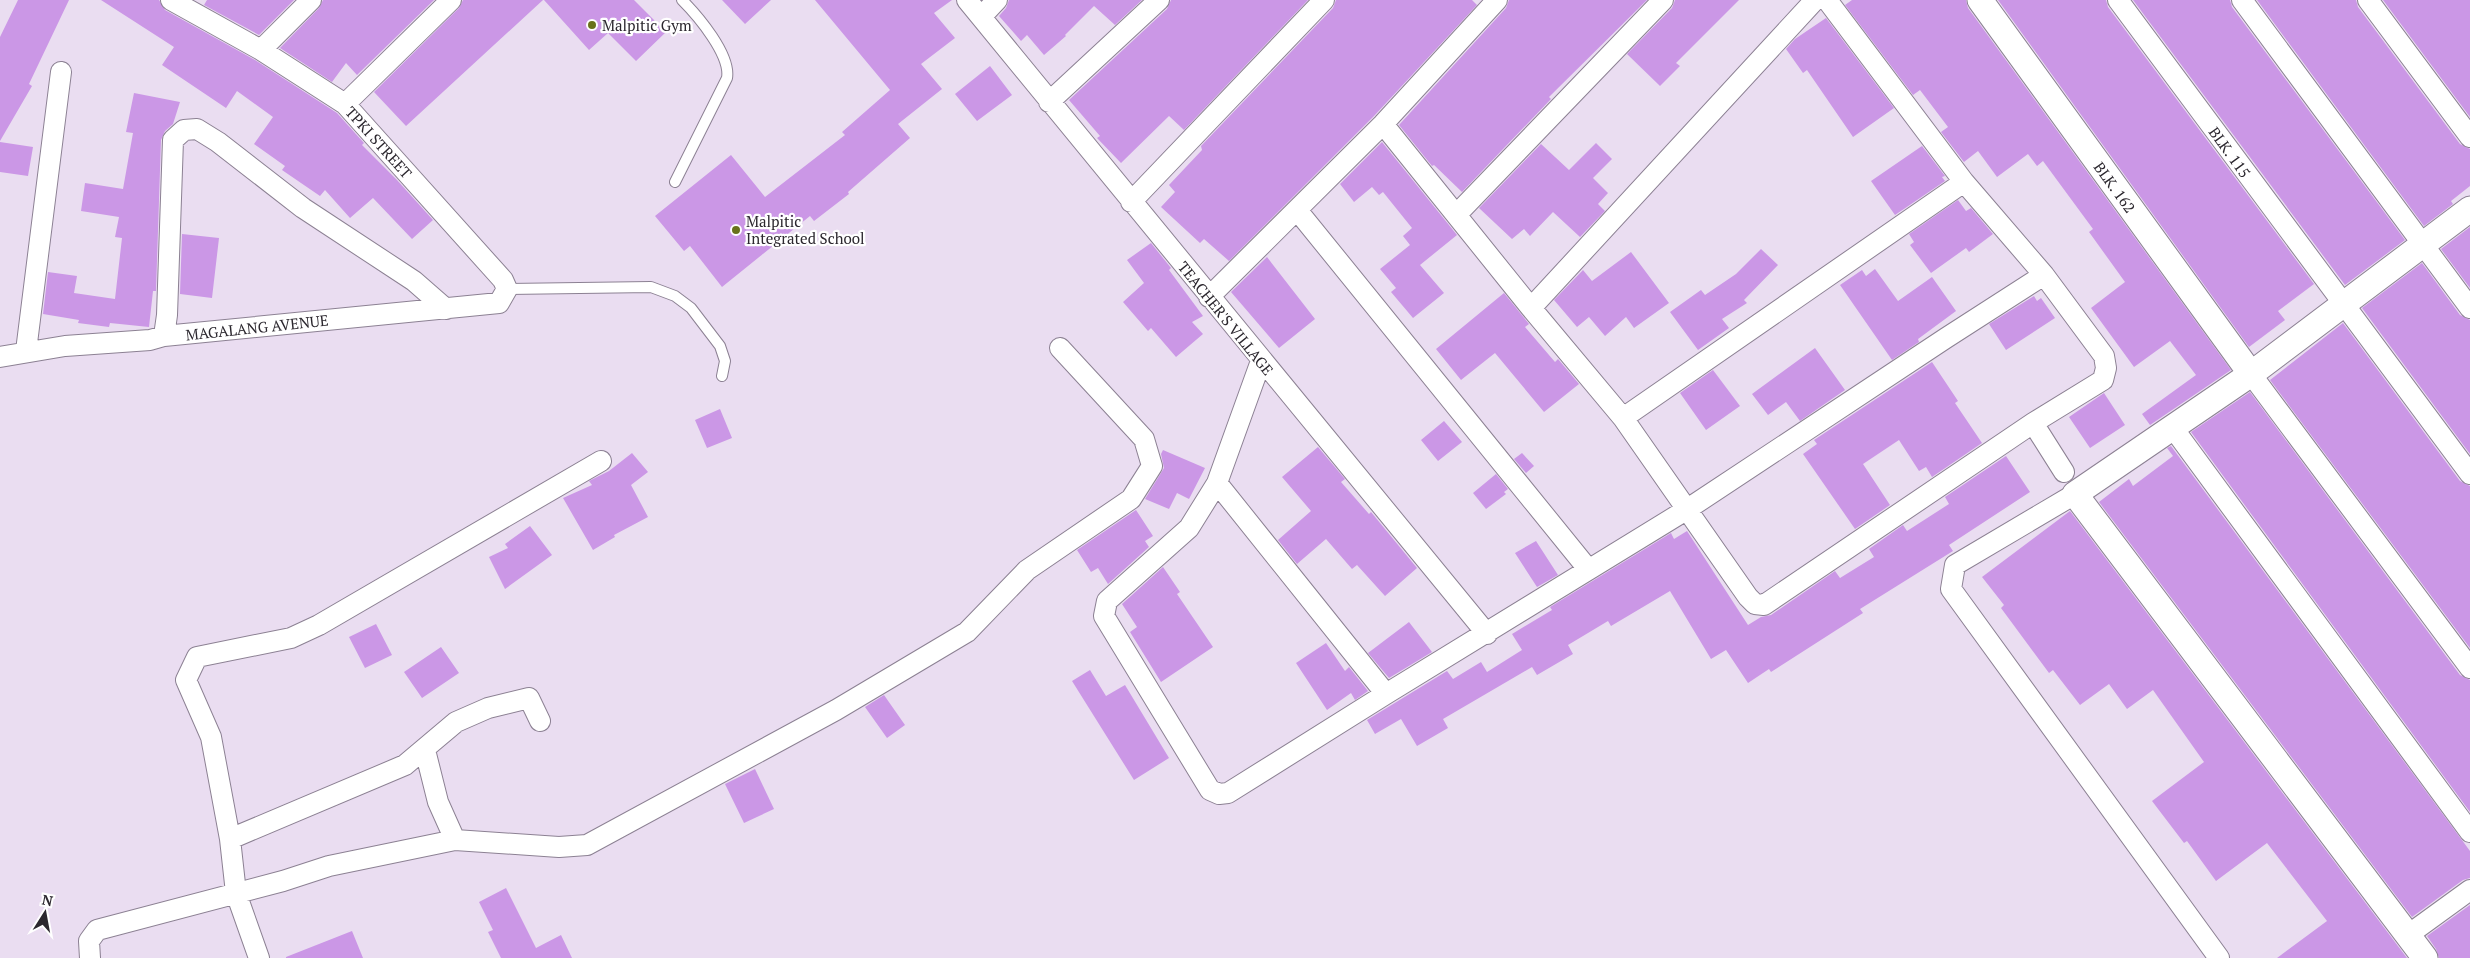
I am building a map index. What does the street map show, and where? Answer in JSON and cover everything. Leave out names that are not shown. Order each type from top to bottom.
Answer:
[{"type":"street","points":[[261,50],[311,0]]},
{"type":"street","points":[[345,104],[451,0]]},
{"type":"street","name":"TEACHER'S VILLAGE","points":[[967,0],[1487,634]]},
{"type":"street","points":[[982,16],[997,0]]},
{"type":"street","points":[[1049,102],[1159,0]]},
{"type":"street","points":[[1131,202],[1324,0]]},
{"type":"street","points":[[1209,297],[1383,124],[1497,0]]},
{"type":"street","points":[[1457,214],[1663,0]]},
{"type":"street","points":[[1531,308],[1815,0]]},
{"type":"street","points":[[1383,124],[1531,308],[1623,418],[1748,597],[1755,604],[1764,605],[2033,423],[2103,380],[2106,368],[2104,356],[2044,275],[1964,182],[1827,0]]},
{"type":"street","name":"BLK. 162","points":[[1980,0],[2251,374]]},
{"type":"street","name":"BLK. 115","points":[[2118,0],[2470,474]]},
{"type":"street","points":[[2242,0],[2470,308]]},
{"type":"street","points":[[2368,0],[2470,137]]},
{"type":"street","name":"TPKI STREET","points":[[174,1],[261,50],[345,104],[502,280],[507,289]]},
{"type":"street","points":[[26,351],[60,72]]},
{"type":"street","points":[[164,336],[167,315],[173,140],[184,130],[197,129],[218,142],[303,208],[414,282],[446,309]]},
{"type":"street","points":[[1623,418],[1964,182]]},
{"type":"street","points":[[2219,958],[1950,588],[1955,565],[2076,494],[2173,428],[2251,374],[2470,209]]},
{"type":"street","points":[[1297,210],[1588,569]]},
{"type":"street","points":[[1261,360],[1216,483],[1189,528],[1107,601],[1104,616],[1210,790],[1219,794],[1228,794],[1386,694],[1487,634],[1588,569],[1686,510],[2044,275]]},
{"type":"street","name":"MAGALANG AVENUE","points":[[0,357],[26,351],[150,340],[164,336],[446,309],[499,302],[507,289]]},
{"type":"street","points":[[90,958],[89,941],[97,930],[329,866],[455,840],[558,847],[588,844],[836,710],[966,632],[1027,570],[1131,500],[1152,466],[1144,439],[1060,348]]},
{"type":"street","points":[[2251,374],[2470,668]]},
{"type":"street","points":[[2033,423],[2064,472]]},
{"type":"street","points":[[2173,428],[2470,832]]},
{"type":"street","points":[[258,958],[236,893],[230,839],[211,737],[186,680],[197,657],[291,638],[319,625],[601,461]]},
{"type":"street","points":[[1216,483],[1386,694]]},
{"type":"street","points":[[2076,494],[2425,958]]},
{"type":"street","points":[[230,839],[405,765],[456,722],[512,701],[528,698],[540,721]]},
{"type":"street","points":[[425,750],[438,802],[455,840]]},
{"type":"street","points":[[2408,935],[2470,890]]},
{"type":"lane","points":[[675,182],[727,78],[728,67],[696,15],[682,0]]},
{"type":"lane","points":[[507,289],[651,288],[675,296],[691,308],[720,346],[725,361],[722,376]]},
{"type":"building","points":[[18,0],[69,0],[29,84],[32,86],[0,141],[0,37]]},
{"type":"building","points":[[101,0],[159,0],[165,10],[255,60],[337,113],[364,143],[362,145],[433,220],[412,239],[373,198],[350,218],[325,190],[320,196],[282,170],[285,166],[254,144],[273,117],[237,91],[226,108],[162,65],[174,47]]},
{"type":"building","points":[[207,0],[294,0],[259,35],[204,5]]},
{"type":"building","points":[[323,0],[434,0],[357,75],[346,63],[332,82],[280,48],[319,8]]},
{"type":"building","points":[[463,0],[543,0],[406,126],[374,92],[459,8]]},
{"type":"building","name":"Malpitic Gym","points":[[544,0],[634,0],[666,32],[636,61],[608,33],[589,50]]},
{"type":"building","points":[[722,0],[771,0],[745,24]]},
{"type":"building","points":[[815,0],[952,0],[934,13],[955,38],[921,64],[942,89],[898,124],[910,138],[848,192],[849,194],[814,221],[810,216],[722,287],[690,246],[684,251],[655,216],[731,155],[765,197],[845,135],[842,132],[890,90]]},
{"type":"building","points":[[1009,0],[1142,0],[1115,25],[1094,6],[1066,36],[1044,55],[1027,35],[1021,41],[999,16],[1006,8]]},
{"type":"building","points":[[1171,0],[1308,0],[1184,130],[1169,116],[1121,163],[1097,138],[1100,136],[1069,100],[1167,9]]},
{"type":"building","points":[[1336,0],[1472,0],[1477,5],[1374,116],[1229,261],[1204,239],[1200,243],[1161,207],[1175,192],[1169,185],[1202,150],[1201,146],[1333,8]]},
{"type":"building","points":[[1509,0],[1647,0],[1549,97],[1551,99],[1462,192],[1434,165],[1432,166],[1399,125],[1506,8]]},
{"type":"building","points":[[1675,0],[1739,0],[1676,63],[1680,66],[1660,86],[1627,54],[1672,8]]},
{"type":"building","points":[[1852,0],[1966,0],[1968,8],[2231,370],[2150,425],[2142,414],[2196,375],[2170,341],[2134,367],[2091,308],[2125,282],[2089,232],[2093,229],[2043,161],[2037,166],[2028,154],[1997,177],[1978,151],[1964,162],[1941,132],[1948,127],[1920,90],[1913,95],[1845,5]]},
{"type":"building","points":[[1998,0],[2106,0],[2108,7],[2314,284],[2278,311],[2285,320],[2249,347]]},
{"type":"building","points":[[2133,0],[2230,0],[2232,7],[2405,240],[2345,285]]},
{"type":"building","points":[[2257,0],[2356,0],[2358,7],[2460,144],[2470,149],[2470,186],[2451,201],[2453,204],[2424,226]]},
{"type":"building","points":[[2383,0],[2470,0],[2470,117]]},
{"type":"building","points":[[1826,18],[1894,108],[1853,137],[1807,70],[1803,73],[1786,49],[1795,39]]},
{"type":"building","points":[[990,66],[1012,95],[977,121],[955,94]]},
{"type":"building","points":[[134,93],[180,102],[173,124],[165,131],[161,140],[156,291],[153,291],[149,327],[110,323],[109,327],[78,323],[79,320],[43,314],[48,272],[77,276],[74,293],[115,299],[122,238],[115,237],[119,217],[81,211],[85,183],[123,189],[133,133],[126,132]]},
{"type":"building","points":[[0,142],[33,147],[28,176],[0,172]]},
{"type":"building","points":[[1382,142],[1457,235],[1420,265],[1444,293],[1413,318],[1391,292],[1396,288],[1380,269],[1410,245],[1403,236],[1412,228],[1383,192],[1379,195],[1372,187],[1354,202],[1340,184]]},
{"type":"building","points":[[1596,143],[1612,159],[1593,178],[1608,193],[1598,204],[1605,211],[1580,237],[1553,212],[1530,236],[1524,229],[1512,239],[1479,208],[1541,144],[1569,170]]},
{"type":"building","points":[[1922,146],[1945,176],[1942,177],[1945,181],[1895,215],[1871,181]]},
{"type":"building","points":[[1958,200],[1966,211],[1971,208],[1993,234],[1969,252],[1966,248],[1931,273],[1910,245],[1914,242],[1909,234]]},
{"type":"building","points":[[2470,227],[2470,288],[2441,249]]},
{"type":"building","points":[[182,234],[219,238],[212,298],[180,294]]},
{"type":"building","points":[[1151,243],[1171,268],[1169,270],[1203,316],[1192,322],[1203,334],[1176,357],[1151,328],[1148,331],[1123,302],[1144,283],[1127,260]]},
{"type":"building","points":[[1761,249],[1778,265],[1744,300],[1747,303],[1722,319],[1729,328],[1698,350],[1670,312],[1701,290],[1705,295],[1736,274]]},
{"type":"building","points":[[1631,252],[1669,303],[1634,328],[1626,317],[1605,336],[1589,317],[1577,327],[1554,300],[1583,270],[1592,281]]},
{"type":"building","points":[[1267,257],[1315,319],[1279,348],[1231,292]]},
{"type":"building","points":[[2422,263],[2460,315],[2470,320],[2470,454],[2362,308]]},
{"type":"building","points":[[1875,269],[1898,301],[1932,277],[1956,311],[1918,339],[1919,342],[1892,360],[1840,285],[1862,270],[1866,276]]},
{"type":"building","points":[[1504,293],[1529,324],[1525,327],[1555,362],[1558,359],[1579,384],[1544,412],[1495,353],[1461,380],[1436,349]]},
{"type":"building","points":[[2034,296],[2037,301],[2041,298],[2055,318],[2006,350],[1989,324]]},
{"type":"building","points":[[2343,323],[2460,481],[2470,486],[2470,648],[2270,380]]},
{"type":"building","points":[[1815,348],[1845,390],[1800,421],[1786,402],[1768,415],[1752,394]]},
{"type":"building","points":[[1932,362],[1958,401],[1955,403],[1982,443],[1932,477],[1926,467],[1919,471],[1899,440],[1863,464],[1890,505],[1855,529],[1803,454],[1817,444],[1814,440]]},
{"type":"building","points":[[1713,370],[1740,406],[1706,430],[1680,393]]},
{"type":"building","points":[[2250,392],[2460,675],[2470,680],[2470,812],[2191,432]]},
{"type":"building","points":[[2104,393],[2125,425],[2090,448],[2069,417]]},
{"type":"building","points":[[720,409],[732,438],[707,448],[695,420]]},
{"type":"building","points":[[1444,421],[1462,442],[1438,461],[1421,440]]},
{"type":"building","points":[[2171,446],[2470,851],[2470,878],[2463,880],[2412,917],[2099,502],[2129,479],[2133,486],[2173,456],[2167,448]]},
{"type":"building","points":[[1318,447],[1345,479],[1341,482],[1369,514],[1371,512],[1417,568],[1385,596],[1357,565],[1352,569],[1326,539],[1297,564],[1278,540],[1311,511],[1282,477]]},
{"type":"building","points":[[1163,450],[1205,468],[1189,499],[1177,493],[1169,509],[1145,499],[1164,468],[1161,454]]},
{"type":"building","points":[[632,453],[648,472],[631,485],[648,517],[614,535],[615,537],[593,550],[563,498],[592,485],[589,481],[609,471]]},
{"type":"building","points":[[1522,453],[1534,466],[1526,473],[1514,459]]},
{"type":"building","points":[[2006,456],[2030,492],[1949,545],[1953,551],[1860,609],[1863,613],[1771,672],[1769,669],[1748,683],[1726,650],[1711,659],[1670,591],[1611,626],[1608,621],[1568,645],[1573,654],[1537,675],[1532,667],[1443,719],[1448,728],[1417,746],[1401,719],[1375,734],[1367,720],[1447,671],[1453,679],[1481,662],[1487,672],[1522,650],[1512,634],[1552,610],[1550,607],[1671,533],[1674,539],[1687,531],[1748,625],[1761,617],[1771,615],[1835,571],[1840,578],[1874,557],[1869,549],[1903,525],[1907,531],[1949,504],[1945,497]]},
{"type":"building","points":[[1496,474],[1508,489],[1504,492],[1506,494],[1486,509],[1473,493]]},
{"type":"building","points":[[1136,510],[1153,536],[1145,541],[1149,547],[1108,584],[1098,568],[1091,572],[1077,550]]},
{"type":"building","points":[[2070,511],[2407,958],[2277,958],[2327,921],[2267,843],[2216,881],[2187,841],[2184,843],[2152,801],[2204,762],[2153,690],[2127,709],[2109,684],[2080,705],[2053,670],[2049,673],[2001,608],[2004,605],[1982,577]]},
{"type":"building","points":[[530,526],[552,555],[505,589],[489,557],[508,548],[505,544]]},
{"type":"building","points":[[1536,541],[1558,575],[1537,587],[1515,553]]},
{"type":"building","points":[[1163,567],[1180,592],[1177,594],[1213,647],[1161,682],[1130,632],[1137,627],[1122,604]]},
{"type":"building","points":[[1409,622],[1432,652],[1389,678],[1368,653]]},
{"type":"building","points":[[376,624],[392,655],[365,668],[349,637]]},
{"type":"building","points":[[1326,643],[1345,671],[1349,667],[1368,691],[1355,700],[1351,693],[1327,710],[1296,663]]},
{"type":"building","points":[[441,647],[459,673],[422,698],[404,672]]},
{"type":"building","points":[[1090,670],[1106,696],[1125,685],[1169,758],[1134,780],[1072,681]]},
{"type":"building","points":[[884,695],[905,725],[887,738],[865,707]]},
{"type":"building","points":[[755,769],[774,809],[744,823],[725,784]]},
{"type":"building","points":[[506,888],[536,948],[561,935],[572,958],[501,958],[488,932],[493,930],[479,902]]},
{"type":"building","points":[[2470,905],[2470,958],[2439,958],[2436,949],[2427,936]]},
{"type":"building","points":[[352,931],[363,958],[286,958],[286,957]]},
{"type":"place","name":"Malpitic Gym","points":[[592,25]]},
{"type":"place","name":"Malpitic Integrated School","points":[[736,230]]}]
